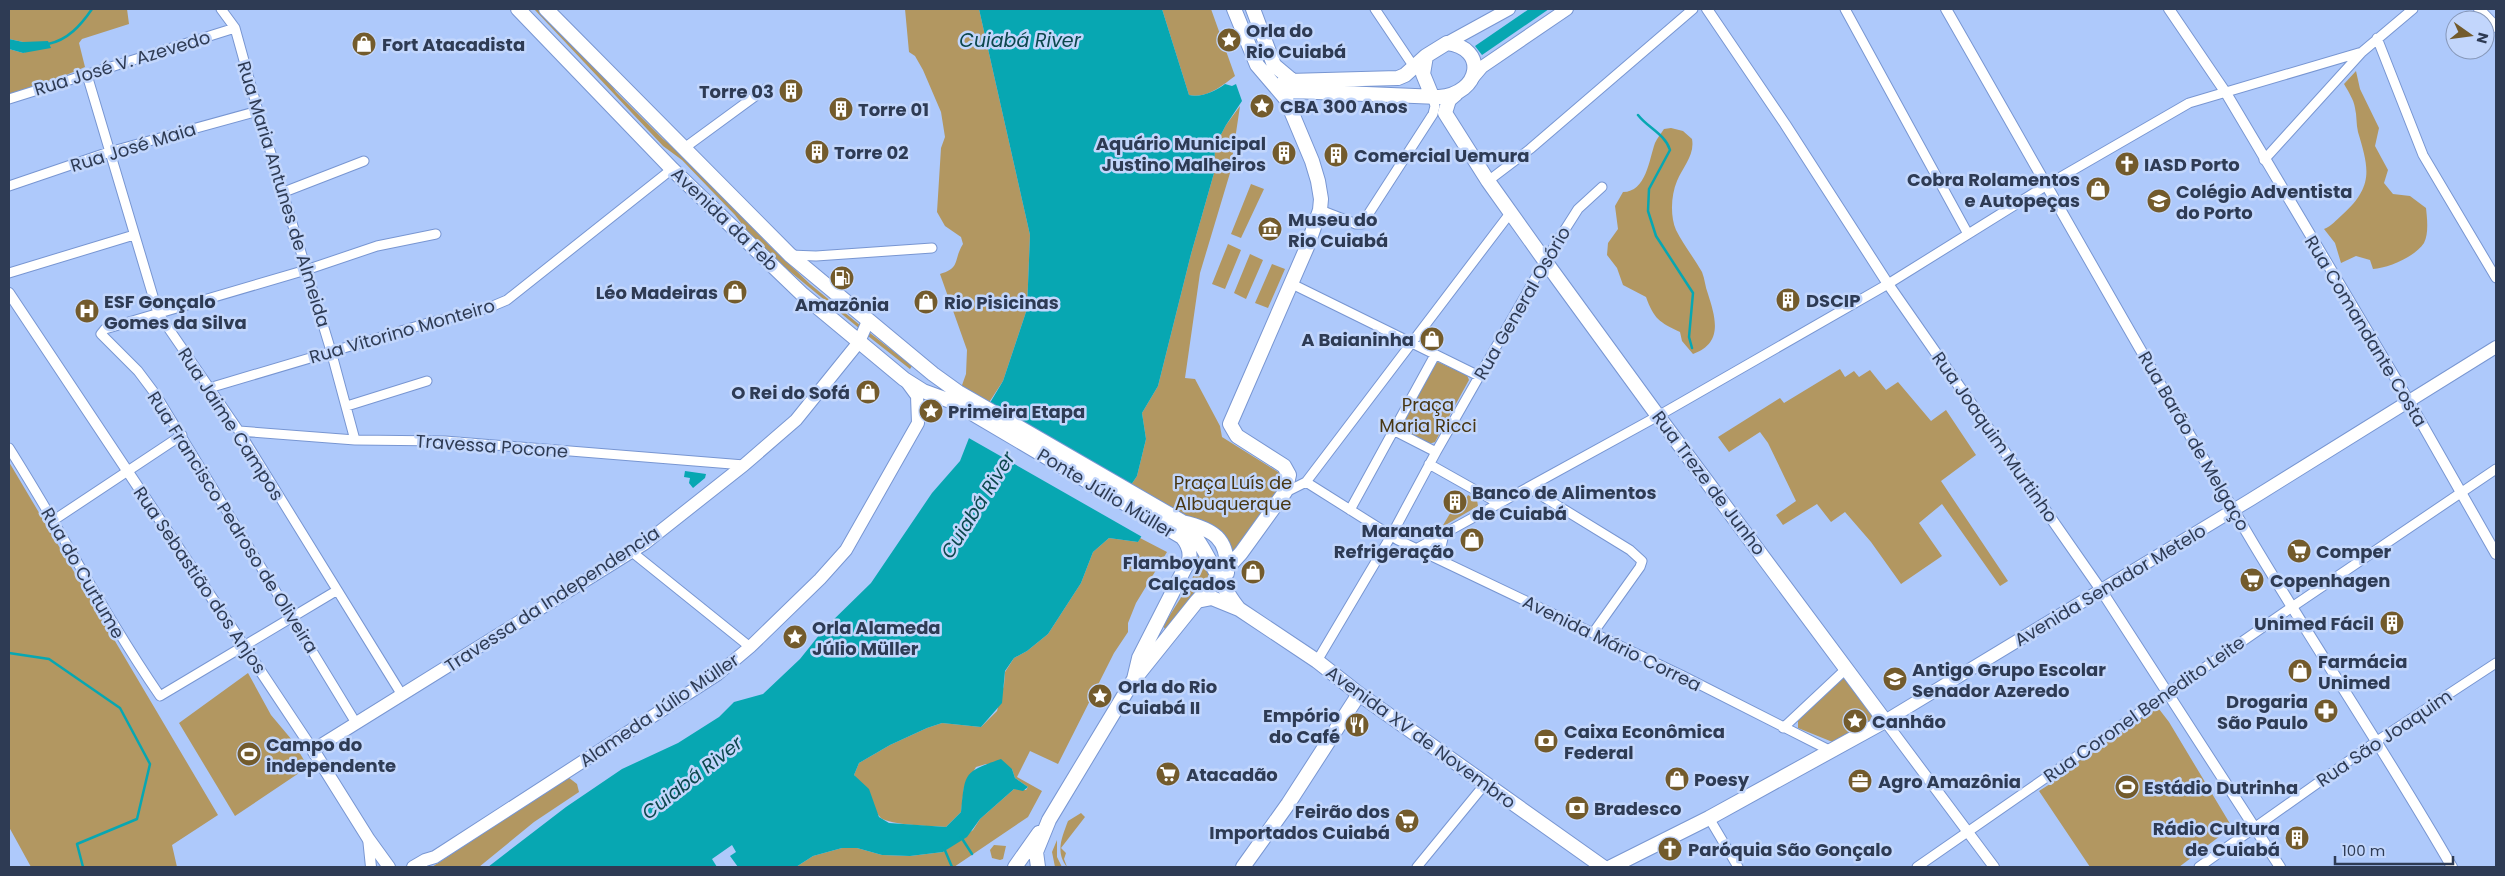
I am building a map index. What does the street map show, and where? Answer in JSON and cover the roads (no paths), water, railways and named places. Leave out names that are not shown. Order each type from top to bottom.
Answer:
[{"type":"main road","name":"Avenida da Feb","points":[[518,9],[672,169],[803,296],[904,379],[923,391],[956,397]]},
{"type":"main road","name":"Avenida da Feb","points":[[546,9],[790,255],[956,397]]},
{"type":"main road","points":[[1038,867],[1036,852],[1047,825],[1134,679],[1285,492],[1288,473],[1284,466],[1237,436],[1230,424],[1320,210],[1318,181],[1312,161],[1286,98],[1261,71],[1234,9]]},
{"type":"main road","points":[[1253,9],[1271,58],[1280,72],[1293,81]]},
{"type":"main road","points":[[1280,90],[1284,83],[1293,81],[1398,78],[1405,75],[1426,56],[1509,9]]},
{"type":"main road","points":[[1280,90],[1432,96],[1456,94],[1464,90],[1482,67],[1567,9]]},
{"type":"main road","points":[[1447,43],[1455,44],[1468,53],[1474,68],[1471,80]]},
{"type":"main road","points":[[1426,56],[1422,74],[1432,96]]},
{"type":"main road","points":[[1261,71],[1270,70],[1271,58]]},
{"type":"main road","name":"Rua Treze de Junho","points":[[1456,94],[1449,100],[1445,113],[1488,181],[1658,416],[1885,721]]},
{"type":"main road","name":"Travessa da Independencia","points":[[313,750],[632,552],[744,465],[796,420],[859,342],[868,321]]},
{"type":"main road","name":"Avenida Senador Metelo","points":[[1611,867],[1709,818],[1885,721],[2233,510],[2496,347]]},
{"type":"main road","name":"Alameda Júlio Müller","points":[[413,867],[425,860],[434,858],[710,679],[750,647],[820,579],[846,550],[918,423],[917,396],[904,379]]},
{"type":"main road","name":"Ponte Júlio Müller","points":[[956,397],[1181,521]]},
{"type":"main road","name":"Ponte Júlio Müller","points":[[956,397],[1182,537],[1189,549],[1189,560],[1140,658],[1134,679]]},
{"type":"main road","points":[[1181,521],[1195,536],[1203,550],[1226,567]]},
{"type":"main road","points":[[1181,521],[1201,527],[1216,536],[1224,544],[1229,597],[1239,609]]},
{"type":"main road","points":[[1203,550],[1226,567]]},
{"type":"main road","points":[[1197,601],[1212,598],[1239,609]]},
{"type":"main road","name":"Avenida XV de Novembro","points":[[1239,609],[1316,661],[1358,694],[1602,867]]},
{"type":"main road","points":[[1243,867],[1288,804],[1358,694]]},
{"type":"main road","name":"Rua Sebastião dos Anjos","points":[[313,750],[368,838],[389,867]]},
{"type":"main road","points":[[1018,865],[1034,838],[1047,825]]},
{"type":"main road","points":[[1576,849],[1580,856],[1582,867]]},
{"type":"street","name":"Rua Maria Antunes de Almeida","points":[[221,9],[235,28],[331,350],[355,440]]},
{"type":"street","points":[[1375,9],[1414,67]]},
{"type":"street","points":[[1488,181],[1530,148],[1693,9]]},
{"type":"street","name":"Rua Joaquim Murtinho","points":[[1707,9],[1785,124],[1888,284],[2101,590],[2280,867]]},
{"type":"street","points":[[1846,9],[1968,234]]},
{"type":"street","name":"Rua Barão de Melgaço","points":[[1946,9],[2233,510],[2377,741],[2452,867]]},
{"type":"street","name":"Rua Comandante Costa","points":[[2169,9],[2226,93],[2264,160],[2409,401],[2496,554]]},
{"type":"street","points":[[2264,160],[2362,52],[2412,9]]},
{"type":"street","points":[[2479,9],[2496,27]]},
{"type":"street","name":"Rua José V. Azevedo","points":[[9,99],[235,28]]},
{"type":"street","points":[[2377,38],[2423,155],[2496,278]]},
{"type":"street","points":[[1416,549],[1658,416],[1888,284],[2048,185],[2189,103],[2362,52]]},
{"type":"street","name":"Rua Jaime Campos","points":[[87,75],[158,313],[239,431],[336,591],[402,695]]},
{"type":"street","points":[[684,149],[765,89]]},
{"type":"street","points":[[1320,210],[1356,224],[1362,224],[1433,114],[1435,106],[1432,96]]},
{"type":"street","name":"Rua José Maia","points":[[9,186],[109,152],[258,110]]},
{"type":"street","points":[[284,192],[364,161]]},
{"type":"street","name":"Rua Vitorino Monteiro","points":[[209,388],[331,350],[488,308],[508,300],[672,169]]},
{"type":"street","name":"Rua General Osório","points":[[1316,661],[1391,536],[1429,464],[1545,260],[1578,209],[1602,187]]},
{"type":"street","points":[[1285,492],[1306,482],[1410,342],[1511,212]]},
{"type":"street","points":[[158,313],[306,270],[377,246],[436,234]]},
{"type":"street","points":[[9,273],[134,235]]},
{"type":"street","points":[[790,255],[816,256],[932,248]]},
{"type":"street","points":[[811,273],[816,256]]},
{"type":"street","points":[[1290,283],[1479,376]]},
{"type":"street","name":"Rua Sebastião dos Anjos","points":[[9,293],[12,304],[128,471],[313,750]]},
{"type":"street","name":"Rua Francisco Pedroso de Oliveira","points":[[158,313],[104,329],[102,336],[138,371],[182,435],[356,723]]},
{"type":"street","points":[[1350,510],[1435,355]]},
{"type":"street","points":[[347,406],[427,381]]},
{"type":"street","points":[[1393,430],[1436,452]]},
{"type":"street","name":"Travessa Pocone","points":[[239,431],[355,440],[445,441],[744,465]]},
{"type":"street","points":[[54,520],[182,435]]},
{"type":"street","name":"Rua do Curtume","points":[[9,448],[54,520],[124,644],[160,696],[244,646]]},
{"type":"street","points":[[1429,464],[1500,504]]},
{"type":"street","name":"Rua Coronel Benedito Leite","points":[[1917,867],[2168,692],[2496,469]]},
{"type":"street","name":"Avenida Mário Correa","points":[[1306,482],[1391,536],[1416,549],[1593,633],[1831,752]]},
{"type":"street","points":[[1529,488],[1630,550],[1642,561],[1640,567],[1593,633]]},
{"type":"street","points":[[1444,534],[1440,552],[1445,562]]},
{"type":"street","points":[[632,552],[750,647]]},
{"type":"street","points":[[244,646],[336,591]]},
{"type":"street","name":"Rua São Joaquim","points":[[2199,867],[2377,741],[2496,663]]},
{"type":"street","points":[[1783,728],[1847,668]]},
{"type":"street","name":"Rua Treze de Junho","points":[[1885,721],[1994,867]]},
{"type":"street","points":[[1417,867],[1485,784]]},
{"type":"street","points":[[1709,818],[1738,867]]},
{"type":"street","points":[[368,838],[371,867]]},
{"type":"water","name":"Cuiabá River","points":[[979,9],[1162,9],[1189,95],[1203,95],[1225,84],[1232,86],[1236,84],[1242,101],[1215,146],[1214,173],[1191,254],[1158,386],[1142,413],[1146,439],[1137,476],[1131,485],[1144,532],[1138,542],[1109,538],[1093,552],[1081,583],[1048,634],[1027,651],[1014,658],[1005,671],[1002,703],[981,727],[942,723],[927,728],[890,745],[859,763],[854,775],[869,789],[879,817],[889,823],[946,827],[961,812],[965,782],[968,776],[979,767],[1001,759],[1012,769],[1015,778],[1028,787],[1023,791],[1014,789],[980,819],[967,837],[943,852],[910,856],[882,855],[857,848],[842,848],[813,856],[796,867],[488,867],[566,807],[622,769],[678,743],[719,717],[734,702],[763,694],[800,659],[824,629],[871,583],[932,493],[960,461],[969,438],[1003,381],[1027,309],[1030,235]]},
{"type":"water","points":[[1529,9],[1549,9],[1482,55],[1475,46]]},
{"type":"water","points":[[9,39],[23,42],[48,41],[51,48],[23,53],[9,49]]},
{"type":"water","points":[[685,471],[706,474],[705,478],[693,488],[689,483],[690,478],[684,477]]},
{"type":"waterway","points":[[48,44],[68,35],[83,21],[92,9]]},
{"type":"waterway","points":[[1638,115],[1660,135],[1668,144],[1670,150],[1649,189],[1648,211],[1656,236],[1693,293],[1689,337],[1692,348]]},
{"type":"waterway","points":[[9,653],[49,659],[120,708],[150,764],[137,819],[77,844],[83,867]]},
{"type":"waterway","points":[[961,837],[972,854]]},
{"type":"waterway","points":[[944,848],[952,867]]},
{"type":"place","name":"Orla do Rio Cuiabá","points":[[1229,40]]},
{"type":"place","name":"Fort Atacadista","points":[[364,44]]},
{"type":"place","name":"Torre 03","points":[[791,91]]},
{"type":"place","name":"CBA 300 Anos","points":[[1262,106]]},
{"type":"place","name":"Torre 01","points":[[841,109]]},
{"type":"place","name":"Torre 02","points":[[817,152]]},
{"type":"place","name":"Aquário Municipal Justino Malheiros","points":[[1284,153]]},
{"type":"place","name":"Comercial Uemura","points":[[1336,155]]},
{"type":"place","name":"IASD Porto","points":[[2127,164]]},
{"type":"place","name":"Cobra Rolamentos e Autopeças","points":[[2098,189]]},
{"type":"place","name":"Colégio Adventista do Porto","points":[[2159,201]]},
{"type":"place","name":"Museu do Rio Cuiabá","points":[[1270,229]]},
{"type":"place","name":"Amazônia","points":[[842,278]]},
{"type":"place","name":"Léo Madeiras","points":[[735,292]]},
{"type":"place","name":"DSCIP","points":[[1788,300]]},
{"type":"place","name":"Rio Pisicinas","points":[[926,302]]},
{"type":"place","name":"ESF Gonçalo Gomes da Silva","points":[[87,311]]},
{"type":"place","name":"A Baianinha","points":[[1432,339]]},
{"type":"place","name":"O Rei do Sofá","points":[[868,392]]},
{"type":"place","name":"Primeira Etapa","points":[[931,411]]},
{"type":"place","name":"Banco de Alimentos de Cuiabá","points":[[1455,502]]},
{"type":"place","name":"Maranata Refrigeração","points":[[1472,540]]},
{"type":"place","name":"Comper","points":[[2299,551]]},
{"type":"place","name":"Flamboyant Calçados","points":[[1253,572]]},
{"type":"place","name":"Copenhagen","points":[[2252,580]]},
{"type":"place","name":"Unimed Fácil","points":[[2392,623]]},
{"type":"place","name":"Orla Alameda Júlio Müller","points":[[795,637]]},
{"type":"place","name":"Farmácia Unimed","points":[[2300,671]]},
{"type":"place","name":"Antigo Grupo Escolar Senador Azeredo","points":[[1895,679]]},
{"type":"place","name":"Orla do Rio Cuiabá II","points":[[1100,696]]},
{"type":"place","name":"Drogaria São Paulo","points":[[2326,711]]},
{"type":"place","name":"Canhão","points":[[1855,721]]},
{"type":"place","name":"Empório do Café","points":[[1357,725]]},
{"type":"place","name":"Caixa Econômica Federal","points":[[1546,741]]},
{"type":"place","name":"Campo do independente","points":[[249,754]]},
{"type":"place","name":"Atacadão","points":[[1168,774]]},
{"type":"place","name":"Poesy","points":[[1677,779]]},
{"type":"place","name":"Agro Amazônia","points":[[1860,781]]},
{"type":"place","name":"Estádio Dutrinha","points":[[2127,787]]},
{"type":"place","name":"Bradesco","points":[[1577,808]]},
{"type":"place","name":"Feirão dos Importados Cuiabá","points":[[1407,821]]},
{"type":"place","name":"Rádio Cultura de Cuiabá","points":[[2297,838]]},
{"type":"place","name":"Paróquia São Gonçalo","points":[[1670,849]]},
{"type":"park label","name":"Praça Maria Ricci","points":[[1428,414]]},
{"type":"park label","name":"Praça Luís de Albuquerque","points":[[1233,492]]}]
